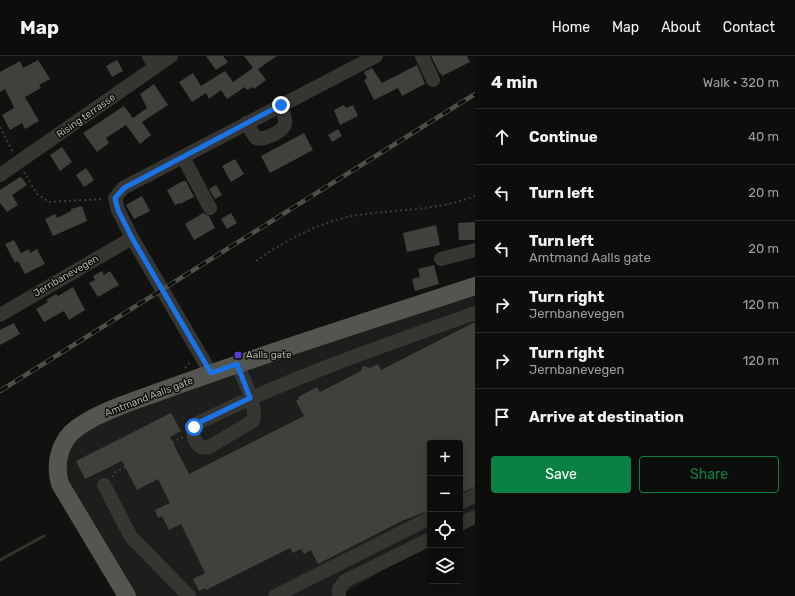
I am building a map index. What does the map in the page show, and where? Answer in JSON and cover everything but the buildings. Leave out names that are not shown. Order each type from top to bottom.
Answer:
[{"type":"main road","name":"Amtmand Aalls gate","points":[[127,596],[60,484],[58,466],[61,448],[72,433],[92,420],[211,373],[475,286]]},
{"type":"street","name":"Rising terrasse","points":[[0,175],[19,163],[152,61],[171,56]]},
{"type":"street","points":[[211,373],[132,238],[118,210],[115,198],[124,188],[376,56]]},
{"type":"street","points":[[422,56],[433,80]]},
{"type":"street","points":[[246,123],[256,138],[263,139],[284,128],[286,124],[281,105]]},
{"type":"street","points":[[183,156],[210,208]]},
{"type":"street","name":"Jernbanevegen","points":[[0,315],[132,238]]},
{"type":"street","points":[[441,259],[475,250]]},
{"type":"street","points":[[237,364],[250,398],[256,410],[253,421],[249,425],[209,447],[201,447],[198,445],[193,432],[194,427],[198,423],[250,398],[475,312]]},
{"type":"street","points":[[104,486],[131,537],[189,596]]},
{"type":"street","points":[[463,501],[475,495]]},
{"type":"street","points":[[275,596],[295,591],[427,520]]},
{"type":"street","points":[[339,596],[338,589],[345,581],[427,540]]},
{"type":"path","points":[[0,127],[37,194],[50,202],[115,198]]},
{"type":"path","points":[[256,262],[278,246],[323,224],[341,219],[450,204],[475,196]]},
{"type":"path","points":[[104,486],[116,472],[193,432]]},
{"type":"shaded area","points":[[475,286],[475,516],[463,523],[463,440],[427,440],[427,544],[340,596],[130,596],[58,466],[72,433]]},
{"type":"waterway","points":[[0,560],[44,536]]},
{"type":"railway","points":[[0,391],[475,94]]},
{"type":"place","name":"Aalls gate","points":[[238,355]]},
{"type":"route","points":[[194,427],[198,423],[250,398],[237,364],[211,373],[132,238],[115,203],[115,198],[124,188],[281,105]]}]
